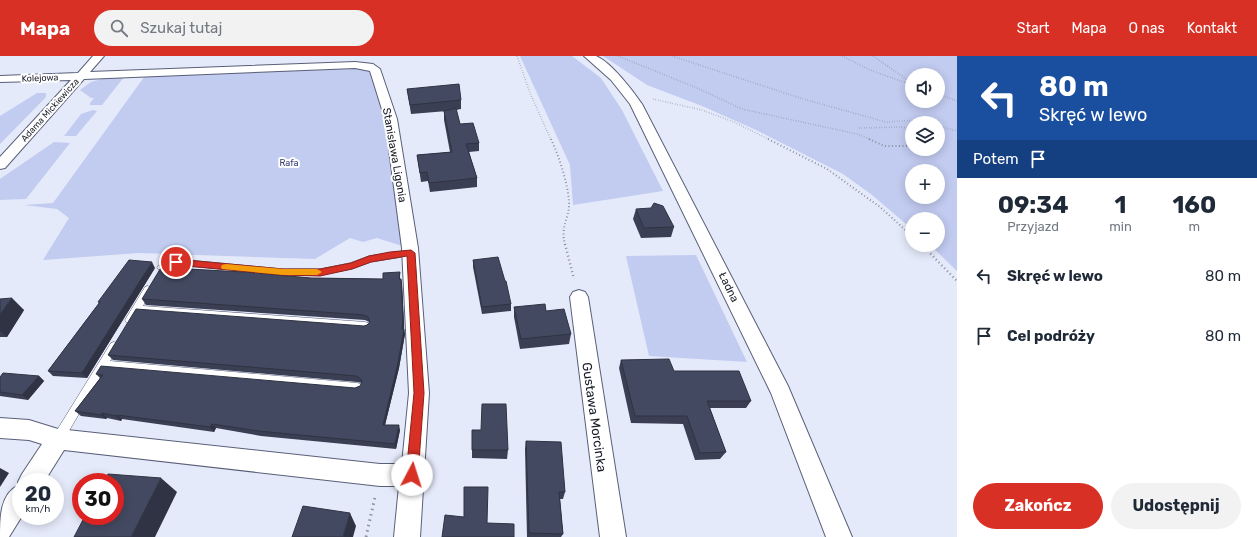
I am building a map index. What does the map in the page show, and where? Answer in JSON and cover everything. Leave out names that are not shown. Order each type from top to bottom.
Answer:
[{"type":"street","name":"Adama Mickiewicza","points":[[0,165],[99,56]]},
{"type":"street","name":"Ładna","points":[[589,56],[612,74],[636,104],[781,392],[840,537]]},
{"type":"street","name":"Stanisława Ligonia","points":[[81,76],[355,65],[369,66],[375,69],[391,119],[411,253],[419,393],[407,537]]},
{"type":"street","name":"Kolejowa","points":[[0,79],[81,76]]},
{"type":"street","name":"Gustawa Morcinka","points":[[579,297],[613,537]]},
{"type":"street","points":[[0,428],[29,430],[58,439],[380,475],[412,475]]},
{"type":"street","points":[[36,473],[58,439]]},
{"type":"street","points":[[0,528],[12,510]]},
{"type":"lane","points":[[125,328],[161,268],[176,262],[283,272],[320,272],[352,266],[369,259],[411,253]]},
{"type":"lane","points":[[136,309],[365,326]]},
{"type":"lane","points":[[58,439],[118,340]]},
{"type":"lane","points":[[102,365],[357,387]]},
{"type":"path","points":[[517,56],[530,93],[559,157],[569,203],[562,234],[579,297]]},
{"type":"path","points":[[618,56],[697,88],[742,109],[857,134],[884,146],[905,146]]},
{"type":"path","points":[[672,56],[800,98],[886,122],[905,121]]},
{"type":"path","points":[[842,56],[870,70],[905,82]]},
{"type":"path","points":[[873,56],[905,79]]},
{"type":"path","points":[[945,97],[957,101]]},
{"type":"path","points":[[650,98],[702,110],[734,122],[827,169],[880,207],[905,230]]},
{"type":"path","points":[[860,128],[905,128]]},
{"type":"path","points":[[945,128],[957,131]]},
{"type":"path","points":[[930,252],[957,281]]},
{"type":"path","points":[[366,537],[380,475]]},
{"type":"green space","points":[[520,56],[572,56],[601,78],[622,110],[663,191],[573,205],[570,165]]},
{"type":"green space","points":[[603,56],[957,56],[957,271],[937,252],[945,252],[945,212],[905,212],[905,223],[872,195],[843,174],[756,130],[702,106],[647,85]]},
{"type":"green space","name":"Rafa","points":[[369,66],[391,119],[402,246],[377,238],[363,242],[350,238],[315,259],[139,253],[43,260],[69,218],[57,209],[24,205],[53,203],[147,73]]},
{"type":"green space","points":[[109,77],[124,77],[102,105],[90,105],[94,98],[91,98],[80,90],[91,82]]},
{"type":"green space","points":[[37,93],[46,93],[46,97],[0,144],[0,116]]},
{"type":"green space","points":[[93,110],[97,111],[76,136],[64,136],[81,114]]},
{"type":"green space","points":[[54,142],[70,143],[26,199],[0,200],[0,179]]},
{"type":"green space","points":[[696,255],[747,362],[649,356],[626,256]]},
{"type":"building","points":[[459,84],[461,100],[410,105],[407,89]]},
{"type":"building","points":[[456,108],[460,124],[473,123],[479,143],[466,144],[477,178],[429,183],[427,172],[420,173],[417,155],[452,152],[444,111]]},
{"type":"building","points":[[654,203],[663,206],[674,227],[644,228],[636,209],[651,208]]},
{"type":"building","points":[[498,257],[506,281],[511,304],[482,307],[473,260]]},
{"type":"building","points":[[129,260],[152,262],[82,373],[48,371],[100,302],[98,302]]},
{"type":"building","points":[[167,264],[190,266],[188,269],[311,278],[383,279],[383,273],[400,272],[399,279],[401,279],[403,320],[402,329],[404,329],[398,363],[383,425],[399,425],[395,444],[258,431],[212,424],[210,427],[75,411],[103,375],[96,374],[101,366],[355,388],[360,386],[362,382],[361,379],[356,376],[108,355],[136,309],[364,326],[370,322],[368,317],[364,315],[142,299],[162,266]]},
{"type":"building","points":[[12,298],[0,315],[0,299]]},
{"type":"building","points":[[545,304],[546,311],[564,309],[571,334],[521,339],[514,307]]},
{"type":"building","points":[[669,359],[674,371],[739,371],[751,401],[707,401],[726,452],[700,453],[687,416],[635,416],[621,360]]},
{"type":"building","points":[[3,373],[39,376],[22,395],[0,392],[0,377]]},
{"type":"building","points":[[482,404],[506,404],[508,450],[472,450],[472,430],[481,430]]},
{"type":"building","points":[[526,441],[561,442],[565,492],[559,492],[563,534],[529,533]]},
{"type":"building","points":[[124,475],[161,478],[131,537],[74,537],[80,525],[124,525]]},
{"type":"building","points":[[464,487],[488,487],[487,523],[514,524],[514,537],[442,537],[445,515],[464,517]]},
{"type":"building","points":[[303,506],[350,513],[343,537],[292,537]]},
{"type":"slow traffic","points":[[226,267],[283,272],[317,272]]},
{"type":"route","points":[[176,262],[283,272],[320,272],[352,266],[369,259],[411,253],[419,393],[412,475]]}]
